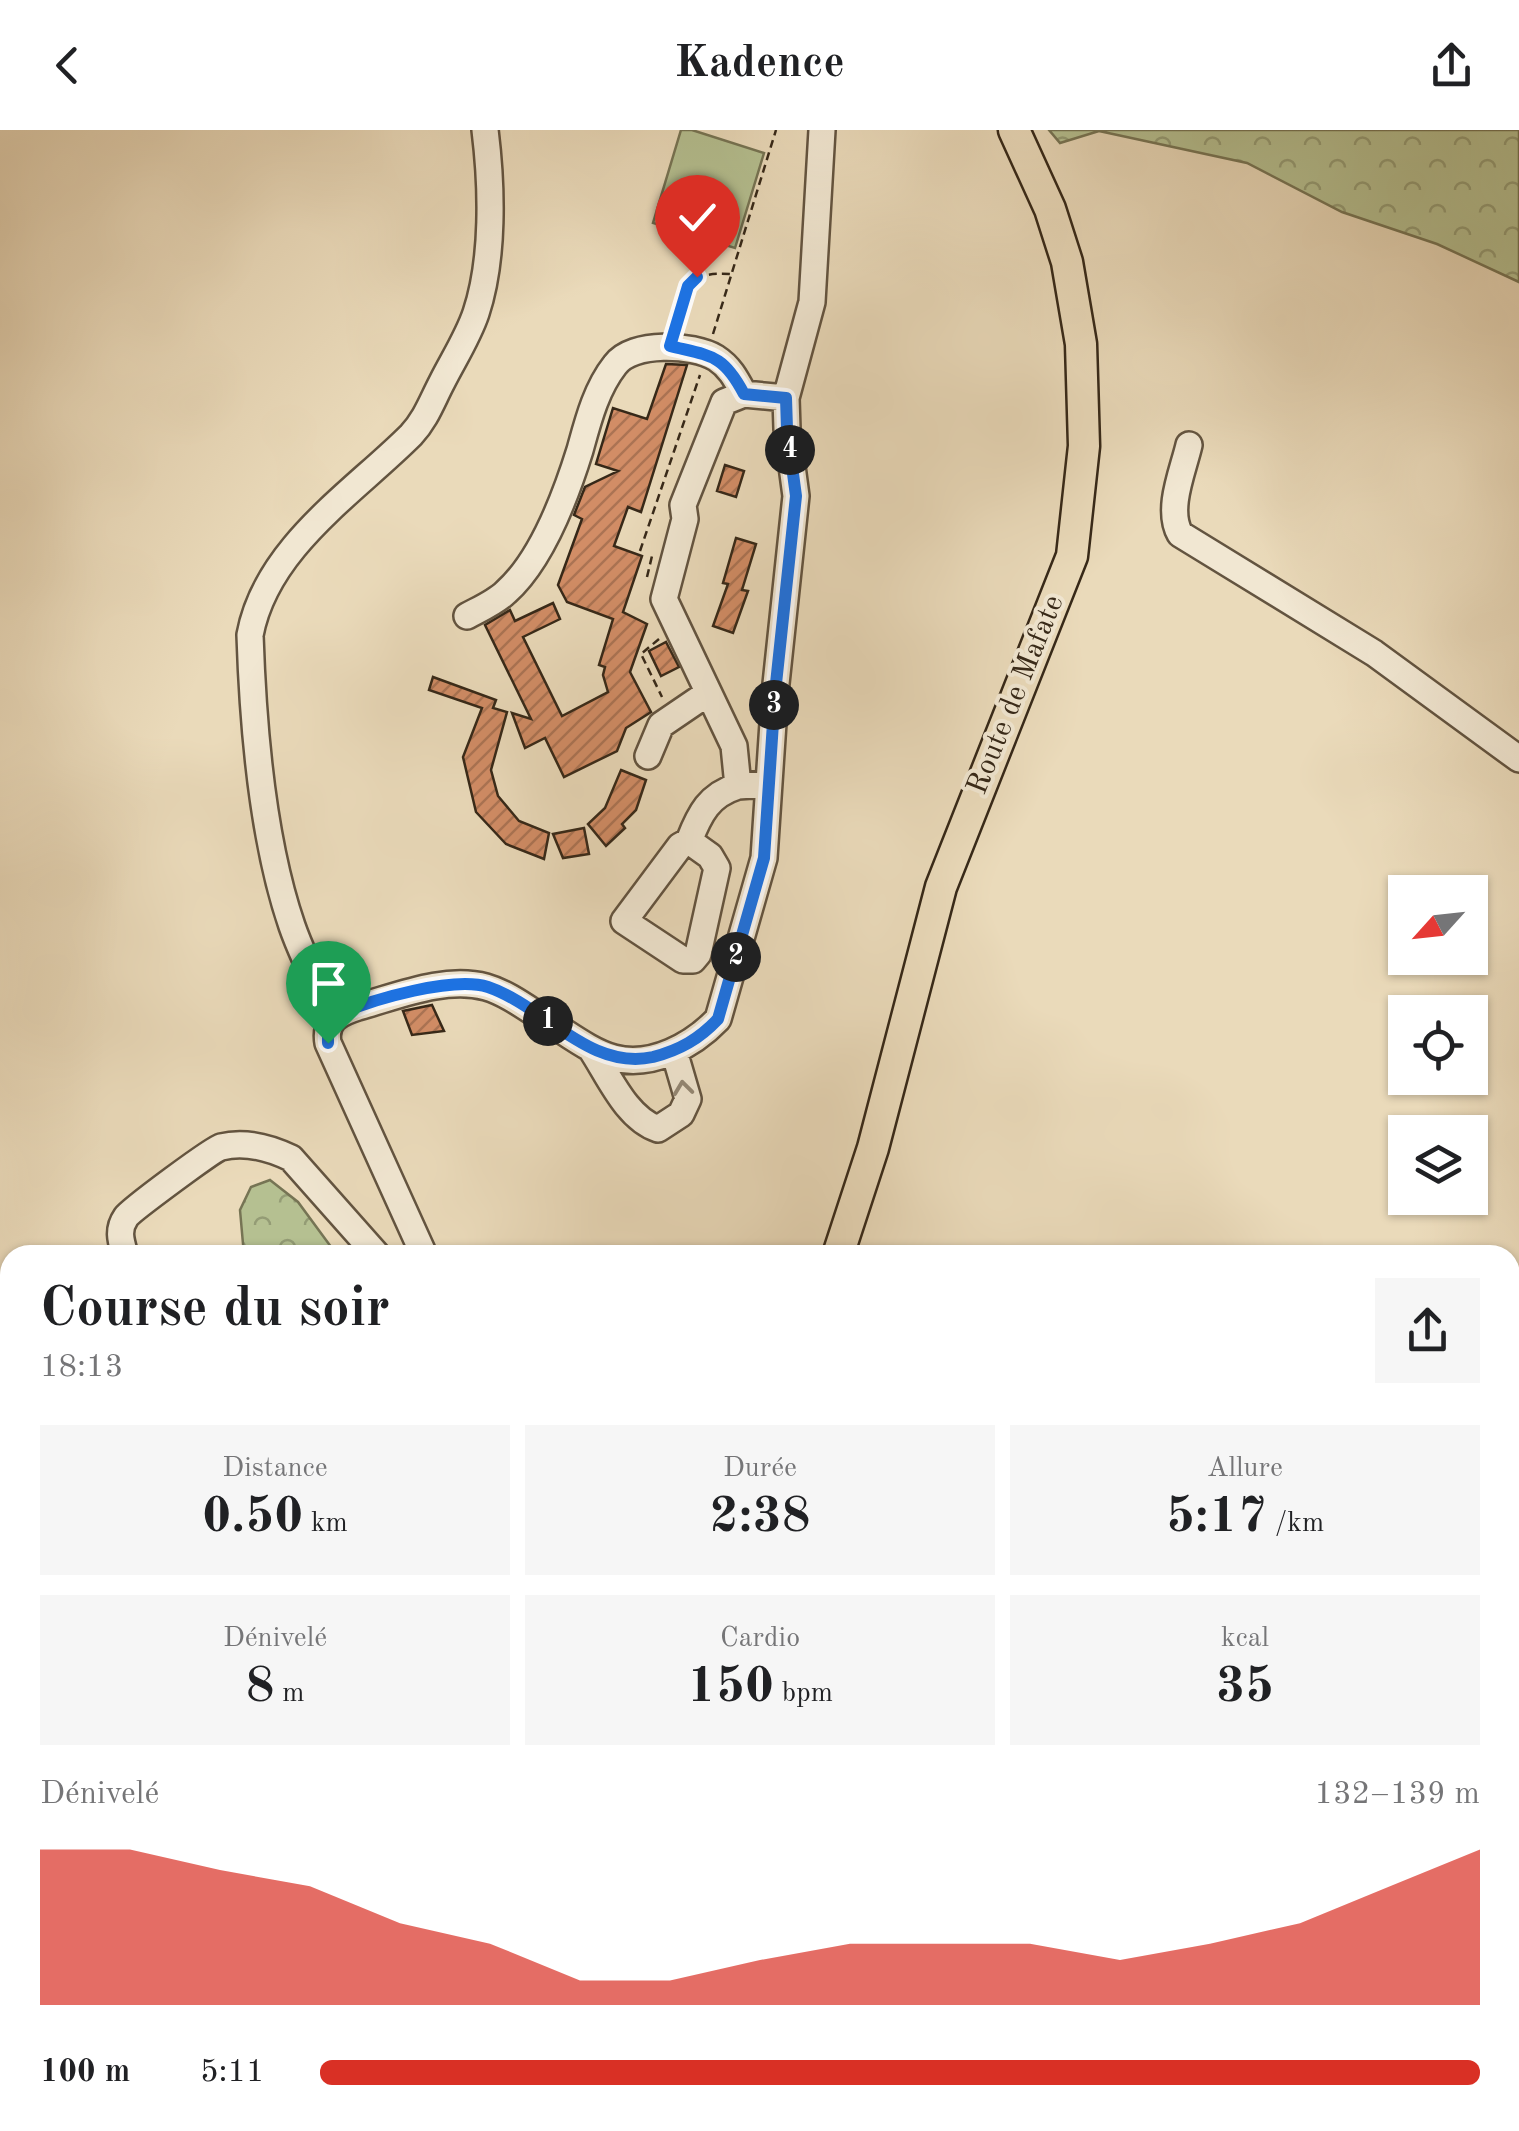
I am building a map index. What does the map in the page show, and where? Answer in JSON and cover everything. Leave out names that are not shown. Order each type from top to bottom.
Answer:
[{"type":"main road","name":"Route de Mafate","points":[[841,1245],[873,1148],[941,887],[1072,556],[1084,446],[1081,344],[1067,262],[1050,209],[1014,130]]},
{"type":"street","points":[[334,1018],[312,974],[285,902],[262,782],[252,621],[273,577],[291,553],[336,503],[422,422],[475,317],[490,213],[485,130]]},
{"type":"street","points":[[419,1245],[328,1043],[328,1026],[334,1018],[358,1007],[461,983],[489,988],[614,1058],[640,1060],[674,1051],[702,1035],[718,1019],[764,858],[796,496],[786,398],[812,302],[822,130]]},
{"type":"street","points":[[467,616],[504,595],[537,549],[560,507],[593,405],[616,361],[642,350],[670,346],[712,356],[732,370],[744,394]]},
{"type":"street","points":[[738,786],[734,746],[664,600],[684,519],[682,504],[724,402],[744,394],[786,398]]},
{"type":"street","points":[[1190,445],[1175,504],[1174,523],[1180,534],[1374,654],[1519,759]]},
{"type":"street","points":[[648,756],[660,724],[708,693]]},
{"type":"street","points":[[690,841],[710,856],[716,868],[698,954],[693,960],[683,960],[624,921],[680,846],[690,841],[700,812],[718,792],[768,784]]},
{"type":"street","points":[[588,1045],[633,1113],[643,1124],[658,1130],[681,1114],[688,1099],[674,1051]]},
{"type":"street","points":[[122,1245],[119,1235],[126,1218],[139,1205],[210,1152],[240,1145],[276,1151],[291,1158],[369,1245]]},
{"type":"path","points":[[670,346],[688,286],[697,277],[731,274]]},
{"type":"green space","points":[[681,130],[764,153],[735,248],[653,223]]},
{"type":"green space","points":[[1049,130],[1519,130],[1519,282],[1437,244],[1342,212],[1247,163],[1099,131],[1060,143]]},
{"type":"green space","points":[[270,1180],[298,1202],[330,1245],[243,1245],[240,1210],[251,1187]]},
{"type":"building","points":[[666,364],[687,365],[641,512],[628,507],[614,546],[642,556],[623,612],[647,624],[630,672],[651,712],[626,728],[617,751],[564,777],[545,738],[525,748],[512,713],[531,719],[485,625],[510,610],[515,621],[553,603],[560,619],[523,637],[562,716],[608,692],[605,667],[599,665],[613,619],[567,602],[558,585],[582,519],[574,515],[585,487],[618,471],[596,464],[613,408],[647,419]]},
{"type":"building","points":[[725,465],[744,471],[736,497],[717,491]]},
{"type":"building","points":[[736,538],[756,544],[742,590],[748,591],[733,633],[713,626],[728,584],[723,583]]},
{"type":"building","points":[[666,642],[679,667],[661,676],[649,651]]},
{"type":"building","points":[[433,677],[496,700],[493,708],[507,712],[491,770],[498,796],[519,821],[549,833],[544,859],[506,844],[476,812],[463,757],[482,708],[429,690]]},
{"type":"building","points":[[621,770],[646,780],[636,810],[622,824],[625,828],[606,846],[588,824],[605,808]]},
{"type":"building","points":[[584,828],[589,854],[563,858],[553,834]]},
{"type":"building","points":[[432,1005],[444,1031],[412,1035],[403,1011]]},
{"type":"route","points":[[328,1043],[330,1021],[340,1014],[449,983],[489,988],[614,1058],[640,1060],[682,1048],[718,1019],[764,858],[775,693],[796,496],[786,398],[744,394],[732,370],[712,356],[670,346],[688,286],[697,277]]}]
